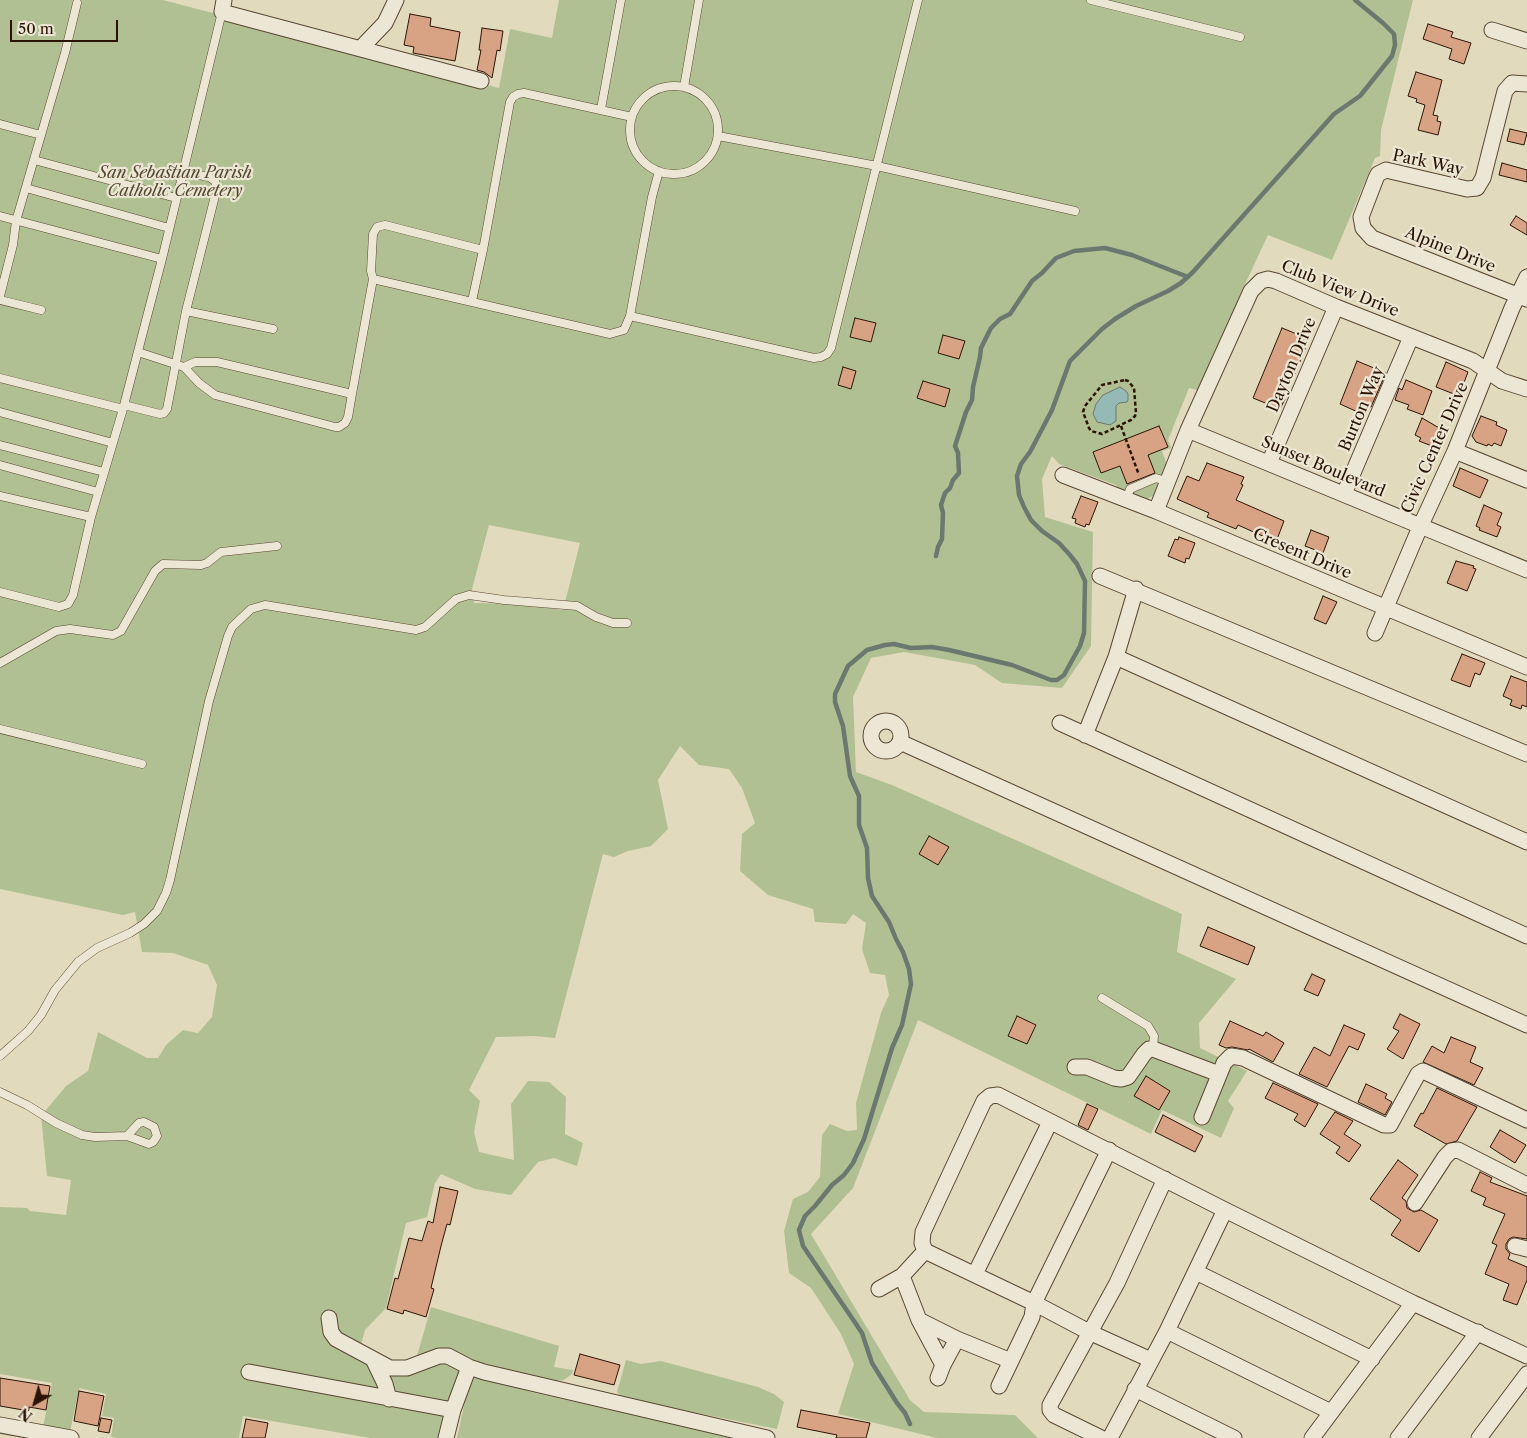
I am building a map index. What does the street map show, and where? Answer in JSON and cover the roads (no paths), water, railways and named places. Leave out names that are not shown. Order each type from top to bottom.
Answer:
[{"type":"street","points":[[361,48],[385,23],[396,0]]},
{"type":"street","points":[[223,6],[361,48],[481,81]]},
{"type":"street","points":[[1492,30],[1527,41]]},
{"type":"street","name":"Park Way","points":[[1363,228],[1361,217],[1376,178],[1382,171],[1390,170],[1467,189],[1477,188],[1483,178],[1505,91],[1512,83],[1527,84]]},
{"type":"street","name":"Alpine Drive","points":[[1363,228],[1372,238],[1522,297]]},
{"type":"street","name":"Civic Center Drive","points":[[1375,634],[1488,371],[1522,297],[1527,277]]},
{"type":"street","name":"Club View Drive","points":[[1156,511],[1188,430],[1251,291],[1260,281],[1268,279],[1276,281],[1336,307],[1473,360],[1502,381],[1527,389]]},
{"type":"street","name":"Dayton Drive","points":[[1269,463],[1336,307]]},
{"type":"street","name":"Burton Way","points":[[1344,494],[1411,337]]},
{"type":"street","name":"Sunset Boulevard","points":[[1188,430],[1527,570]]},
{"type":"street","points":[[1455,451],[1527,480]]},
{"type":"street","name":"Cresent Drive","points":[[1063,475],[1156,511],[1527,667]]},
{"type":"street","points":[[1100,576],[1136,589],[1527,754]]},
{"type":"street","points":[[1085,734],[1116,657],[1136,589]]},
{"type":"street","points":[[1116,657],[1527,842]]},
{"type":"street","points":[[1060,723],[1527,936]]},
{"type":"street","points":[[900,742],[1527,1025]]},
{"type":"street","points":[[1075,1067],[1087,1067],[1121,1079],[1128,1077],[1144,1054],[1149,1049],[1153,1049],[1219,1074]]},
{"type":"street","points":[[1202,1117],[1224,1062],[1231,1056],[1243,1058],[1384,1126],[1390,1125],[1418,1074],[1422,1071],[1527,1120]]},
{"type":"street","points":[[1151,1360],[1089,1332],[1034,1303],[925,1251],[922,1243],[923,1232],[984,1102],[990,1096],[998,1095],[1413,1303],[1527,1356]]},
{"type":"street","points":[[975,1274],[1050,1122]]},
{"type":"street","points":[[999,1386],[1032,1317],[1034,1303],[1109,1150]]},
{"type":"street","points":[[1415,1203],[1445,1157],[1451,1151],[1458,1150],[1527,1185]]},
{"type":"street","points":[[1100,1438],[1054,1415],[1050,1410],[1050,1404],[1117,1283],[1165,1179]]},
{"type":"street","points":[[1110,1438],[1167,1332],[1226,1210]]},
{"type":"street","points":[[879,1289],[902,1276],[925,1251]]},
{"type":"street","points":[[1196,1272],[1372,1359]]},
{"type":"street","points":[[902,1276],[940,1371],[956,1340]]},
{"type":"street","points":[[1312,1438],[1413,1303]]},
{"type":"street","points":[[329,1318],[331,1332],[336,1339],[390,1368],[402,1369],[443,1355],[452,1357],[469,1367],[538,1386],[678,1416],[767,1438]]},
{"type":"street","points":[[918,1320],[956,1340],[1011,1361]]},
{"type":"street","points":[[1167,1332],[1331,1412]]},
{"type":"street","points":[[1398,1438],[1478,1332]]},
{"type":"street","points":[[373,1360],[385,1384],[389,1399]]},
{"type":"street","points":[[446,1438],[453,1410],[469,1367]]},
{"type":"street","points":[[250,1372],[453,1410]]},
{"type":"street","points":[[1479,1438],[1527,1374]]},
{"type":"street","points":[[1135,1389],[1234,1438]]},
{"type":"street","points":[[0,1426],[70,1438]]},
{"type":"lane","points":[[601,109],[621,0]]},
{"type":"lane","points":[[684,87],[699,0]]},
{"type":"lane","points":[[630,316],[814,358],[827,354],[831,348],[918,0]]},
{"type":"lane","points":[[1091,0],[1240,37]]},
{"type":"lane","points":[[41,310],[0,298],[13,245],[16,221],[77,3]]},
{"type":"lane","points":[[0,592],[59,607],[68,604],[73,595],[91,517],[123,407],[162,259],[223,6]]},
{"type":"lane","points":[[671,86],[684,87],[696,92],[714,110],[718,123],[718,136],[707,160],[697,168],[685,173],[672,174],[659,171],[647,164],[638,154],[632,143],[630,130],[632,117],[638,105],[647,95],[658,89],[671,86]]},
{"type":"lane","points":[[472,301],[510,102],[513,97],[524,93],[632,117]]},
{"type":"lane","points":[[0,124],[41,135]]},
{"type":"lane","points":[[718,136],[876,166],[1075,211]]},
{"type":"lane","points":[[34,160],[176,198]]},
{"type":"lane","points":[[373,279],[610,334],[624,330],[630,316],[652,197],[659,171]]},
{"type":"lane","points":[[0,378],[123,407],[160,414],[164,413],[167,409],[180,366],[186,311],[217,188],[215,181],[209,176],[184,172]]},
{"type":"lane","points":[[26,188],[169,228]]},
{"type":"lane","points":[[0,216],[162,259]]},
{"type":"lane","points":[[138,352],[180,366],[215,395],[340,427],[348,417],[373,279],[370,271],[373,234],[377,227],[380,225],[483,250]]},
{"type":"lane","points":[[186,311],[273,330]]},
{"type":"lane","points":[[180,366],[196,362],[217,362],[352,394]]},
{"type":"lane","points":[[0,412],[113,443]]},
{"type":"lane","points":[[0,444],[104,472]]},
{"type":"lane","points":[[0,464],[98,492]]},
{"type":"lane","points":[[1126,500],[1130,489],[1156,478],[1168,482]]},
{"type":"lane","points":[[0,496],[91,517]]},
{"type":"lane","points":[[0,662],[56,631],[70,629],[113,635],[121,631],[155,571],[163,564],[201,565],[208,563],[221,552],[277,546]]},
{"type":"lane","points":[[0,1056],[28,1031],[41,1015],[55,990],[78,962],[97,948],[130,933],[144,924],[156,911],[166,894],[210,701],[228,636],[232,627],[251,609],[265,605],[416,630],[425,627],[456,598],[469,595],[577,606],[596,617],[613,623],[627,623]]},
{"type":"lane","points":[[0,729],[142,764]]},
{"type":"lane","points":[[1102,998],[1148,1026],[1154,1036],[1153,1049]]},
{"type":"lane","points":[[0,1092],[82,1135],[95,1137],[127,1136]]},
{"type":"water","points":[[1120,387],[1128,394],[1128,400],[1116,406],[1116,421],[1110,425],[1097,422],[1093,414],[1096,404],[1103,395]]},
{"type":"waterway","points":[[910,1424],[905,1413],[872,1363],[862,1333],[803,1246],[799,1230],[805,1216],[853,1163],[864,1139],[892,1048],[902,1025],[911,984],[909,969],[903,952],[889,922],[872,896],[868,878],[867,848],[859,825],[859,796],[850,776],[843,726],[835,702],[835,694],[848,666],[867,650],[894,644],[911,648],[932,647],[949,650],[1012,665],[1051,680],[1057,680],[1064,675],[1080,646],[1084,633],[1085,581],[1077,564],[1070,555],[1059,543],[1042,531],[1031,520],[1019,495],[1017,476],[1021,464],[1030,452],[1052,410],[1070,361],[1102,329],[1115,319],[1136,306],[1168,291],[1193,272],[1334,114],[1360,96],[1392,56],[1395,45],[1394,34],[1355,0]]},
{"type":"waterway","points":[[936,556],[942,539],[943,513],[941,505],[945,493],[959,473],[958,453],[955,446],[972,400],[981,348],[991,328],[1000,319],[1010,314],[1032,281],[1056,258],[1074,251],[1105,248],[1132,255],[1188,277]]},
{"type":"park label","name":"San Sebastian Parish Catholic Cemetery","points":[[175,182]]}]
